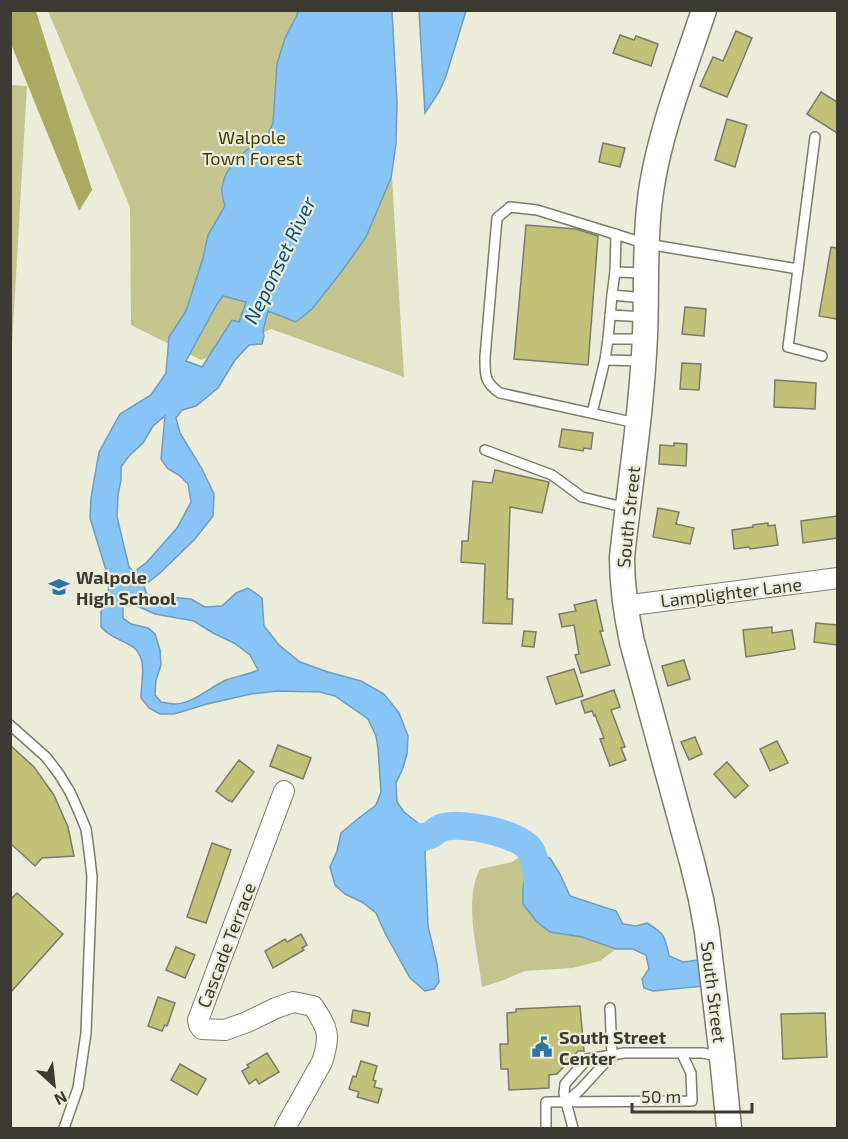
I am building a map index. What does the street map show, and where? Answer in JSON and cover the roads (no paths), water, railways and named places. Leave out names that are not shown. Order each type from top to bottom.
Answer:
[{"type":"street","name":"South Street","points":[[704,10],[657,159],[648,214],[645,329],[638,424],[622,557],[622,580],[624,606],[641,680],[701,898],[729,1128]]},
{"type":"street","name":"Lamplighter Lane","points":[[624,606],[837,578]]},
{"type":"street","name":"Cascade Terrace","points":[[284,791],[198,1020],[202,1029],[225,1030],[293,1002],[313,1006],[323,1020],[328,1035],[325,1052],[322,1062],[285,1128]]},
{"type":"lane","points":[[815,137],[788,347],[822,356]]},
{"type":"lane","points":[[638,424],[500,393],[490,386],[485,374],[485,357],[497,218],[510,207],[537,210],[647,244],[798,269]]},
{"type":"lane","points":[[592,413],[608,339],[615,272],[615,234]]},
{"type":"lane","points":[[615,272],[647,273]]},
{"type":"lane","points":[[612,295],[645,329]]},
{"type":"lane","points":[[610,315],[645,329]]},
{"type":"lane","points":[[605,360],[645,329]]},
{"type":"lane","points":[[608,339],[645,329]]},
{"type":"lane","points":[[485,450],[552,475],[582,497],[627,508]]},
{"type":"lane","points":[[10,724],[46,757],[59,774],[80,812],[86,829],[89,851],[92,877],[86,1033],[78,1089],[64,1128]]},
{"type":"lane","points":[[566,1102],[580,1090],[612,1054],[610,1008]]},
{"type":"lane","points":[[573,1128],[564,1093],[565,1084],[587,1059],[624,1053],[703,1053],[722,1057]]},
{"type":"lane","points":[[546,1128],[546,1102],[692,1101],[692,1073],[682,1054]]},
{"type":"water","points":[[298,11],[392,11],[397,103],[396,144],[391,178],[366,237],[312,309],[296,322],[268,311],[262,344],[249,345],[235,360],[218,388],[196,406],[182,410],[176,418],[180,433],[214,494],[213,516],[195,539],[144,586],[147,595],[191,599],[205,607],[222,606],[236,593],[248,588],[262,598],[264,626],[279,645],[300,662],[361,681],[384,694],[399,713],[408,736],[407,754],[396,783],[397,802],[404,812],[418,823],[425,826],[441,823],[442,834],[440,837],[431,839],[425,852],[428,926],[439,982],[434,989],[425,991],[410,978],[376,913],[335,885],[330,867],[341,833],[376,805],[381,792],[376,736],[368,719],[335,696],[320,692],[277,691],[251,694],[174,714],[160,714],[149,708],[141,698],[143,668],[136,649],[111,636],[101,627],[101,612],[108,595],[109,580],[90,518],[99,452],[120,414],[151,395],[166,373],[169,337],[186,311],[208,235],[225,206],[222,192],[224,180],[232,165],[244,152],[265,141],[273,123],[277,64],[285,38]],"holes":[[[223,296],[246,302],[239,322],[232,320],[202,367],[186,361]],[[165,416],[161,459],[168,469],[188,484],[191,502],[177,528],[147,562],[134,572],[129,567],[117,517],[121,467],[143,443],[153,426]],[[123,605],[137,606],[155,614],[194,621],[234,643],[250,655],[258,670],[226,680],[189,701],[175,704],[161,702],[155,695],[156,680],[161,665],[160,650],[155,634],[148,628],[131,624],[123,618]]]},
{"type":"water","points":[[419,11],[466,11],[446,76],[439,92],[425,113]]},
{"type":"water","points":[[530,850],[550,858],[570,896],[616,911],[623,924],[636,926],[647,923],[663,936],[669,956],[683,962],[698,960],[703,986],[653,991],[644,988],[642,979],[649,969],[646,955],[633,949],[616,949],[582,937],[550,932],[537,922],[523,904],[523,888]]},
{"type":"waterway","name":"Neponset River","points":[[405,835],[426,837],[441,828],[453,826],[504,834],[525,845],[531,851],[539,887]]},
{"type":"place","name":"Walpole High School","points":[[59,587]]},
{"type":"place","name":"South Street Center","points":[[542,1047]]},
{"type":"park label","name":"Walpole Town Forest","points":[[252,147]]}]
